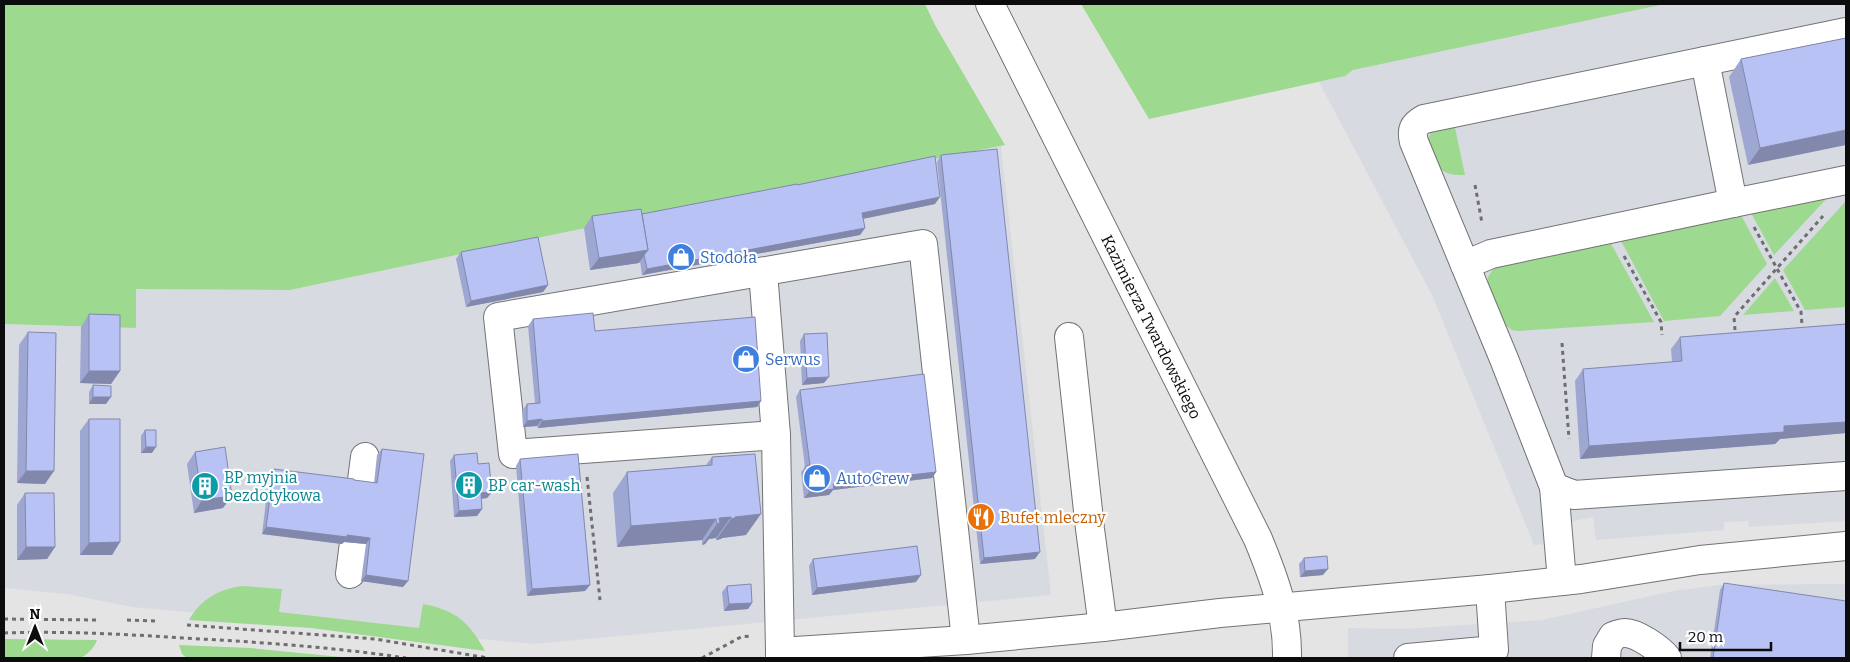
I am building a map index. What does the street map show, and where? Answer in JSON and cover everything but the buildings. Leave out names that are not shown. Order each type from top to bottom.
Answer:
[{"type":"street","name":"Kazimierza Twardowskiego","points":[[990,4],[1258,539],[1274,578],[1282,608],[1286,628],[1287,658]]},
{"type":"street","points":[[1571,580],[1564,491],[1476,260],[1414,142],[1412,132],[1415,124],[1424,119],[1846,32]]},
{"type":"street","points":[[1705,61],[1733,203]]},
{"type":"street","points":[[1476,260],[1613,228],[1844,180]]},
{"type":"street","points":[[776,435],[512,454],[498,317],[923,244],[966,640]]},
{"type":"street","points":[[763,272],[776,435],[780,648],[966,640],[1104,627],[1211,614],[1490,589],[1571,580],[1700,560],[1846,546]]},
{"type":"street","points":[[1069,337],[1090,528],[1104,627]]},
{"type":"street","points":[[350,574],[365,457]]},
{"type":"street","points":[[1564,491],[1846,476]]},
{"type":"street","points":[[1408,658],[1496,654],[1490,589]]},
{"type":"street","points":[[1606,658],[1607,646],[1613,636],[1626,632],[1648,642],[1662,651],[1667,658]]},
{"type":"path","points":[[1735,330],[1734,317],[1844,193],[1844,180]]},
{"type":"path","points":[[1475,185],[1476,260]]},
{"type":"path","points":[[1733,203],[1747,214],[1801,312],[1802,325]]},
{"type":"path","points":[[1613,228],[1616,241],[1661,322],[1662,335]]},
{"type":"path","points":[[1562,343],[1570,449]]},
{"type":"path","points":[[584,448],[600,600]]},
{"type":"path","points":[[4,619],[97,620]]},
{"type":"path","points":[[127,620],[157,621]]},
{"type":"path","points":[[187,625],[375,639],[488,658]]},
{"type":"path","points":[[4,632],[113,634],[236,641],[406,658]]},
{"type":"path","points":[[702,658],[741,636],[780,648]]},
{"type":"shaded area","points":[[1665,4],[1846,4],[1846,521],[1749,527],[1748,521],[1724,522],[1724,530],[1596,540],[1593,517],[1551,526],[1546,544],[1534,545],[1432,295],[1319,82],[1345,76],[1353,70]]},
{"type":"shaded area","points":[[1001,146],[1051,595],[534,644],[132,607],[67,594],[4,588],[4,324],[136,328],[136,289],[290,290],[561,233]]},
{"type":"shaded area","points":[[1846,584],[1846,658],[1348,658],[1348,628],[1403,629],[1542,620],[1673,591],[1719,585]]},
{"type":"green space","points":[[4,4],[925,4],[935,25],[1005,145],[561,233],[290,290],[136,289],[136,328],[4,324]]},
{"type":"green space","points":[[1081,4],[1665,4],[1353,70],[1345,76],[1149,119]]},
{"type":"green space","points":[[1454,123],[1465,175],[1450,174],[1440,169],[1430,152],[1428,140],[1432,130]]},
{"type":"green space","points":[[1830,195],[1774,255],[1750,211]]},
{"type":"green space","points":[[1846,201],[1846,307],[1805,310],[1783,270]]},
{"type":"green space","points":[[1740,213],[1767,264],[1720,316],[1664,321],[1620,239]]},
{"type":"green space","points":[[1609,240],[1654,322],[1518,331],[1512,330],[1501,322],[1487,287],[1488,277],[1495,266]]},
{"type":"green space","points":[[1775,278],[1794,311],[1743,315]]},
{"type":"green space","points":[[234,587],[282,589],[279,612],[419,628],[423,604],[435,607],[461,619],[474,633],[485,651],[311,628],[189,620],[199,606],[211,596]]},
{"type":"green space","points":[[4,639],[97,640],[86,655],[80,658],[4,658]]},
{"type":"green space","points":[[179,645],[250,648],[351,658],[187,658],[182,654]]},
{"type":"place","name":"Stodoła","points":[[681,257]]},
{"type":"place","name":"Serwus","points":[[746,359]]},
{"type":"place","name":"AutoCrew","points":[[817,478]]},
{"type":"place","name":"BP car-wash","points":[[469,485]]},
{"type":"place","name":"BP myjnia bezdotykowa","points":[[205,486]]},
{"type":"place","name":"Bufet mleczny","points":[[981,517]]}]
